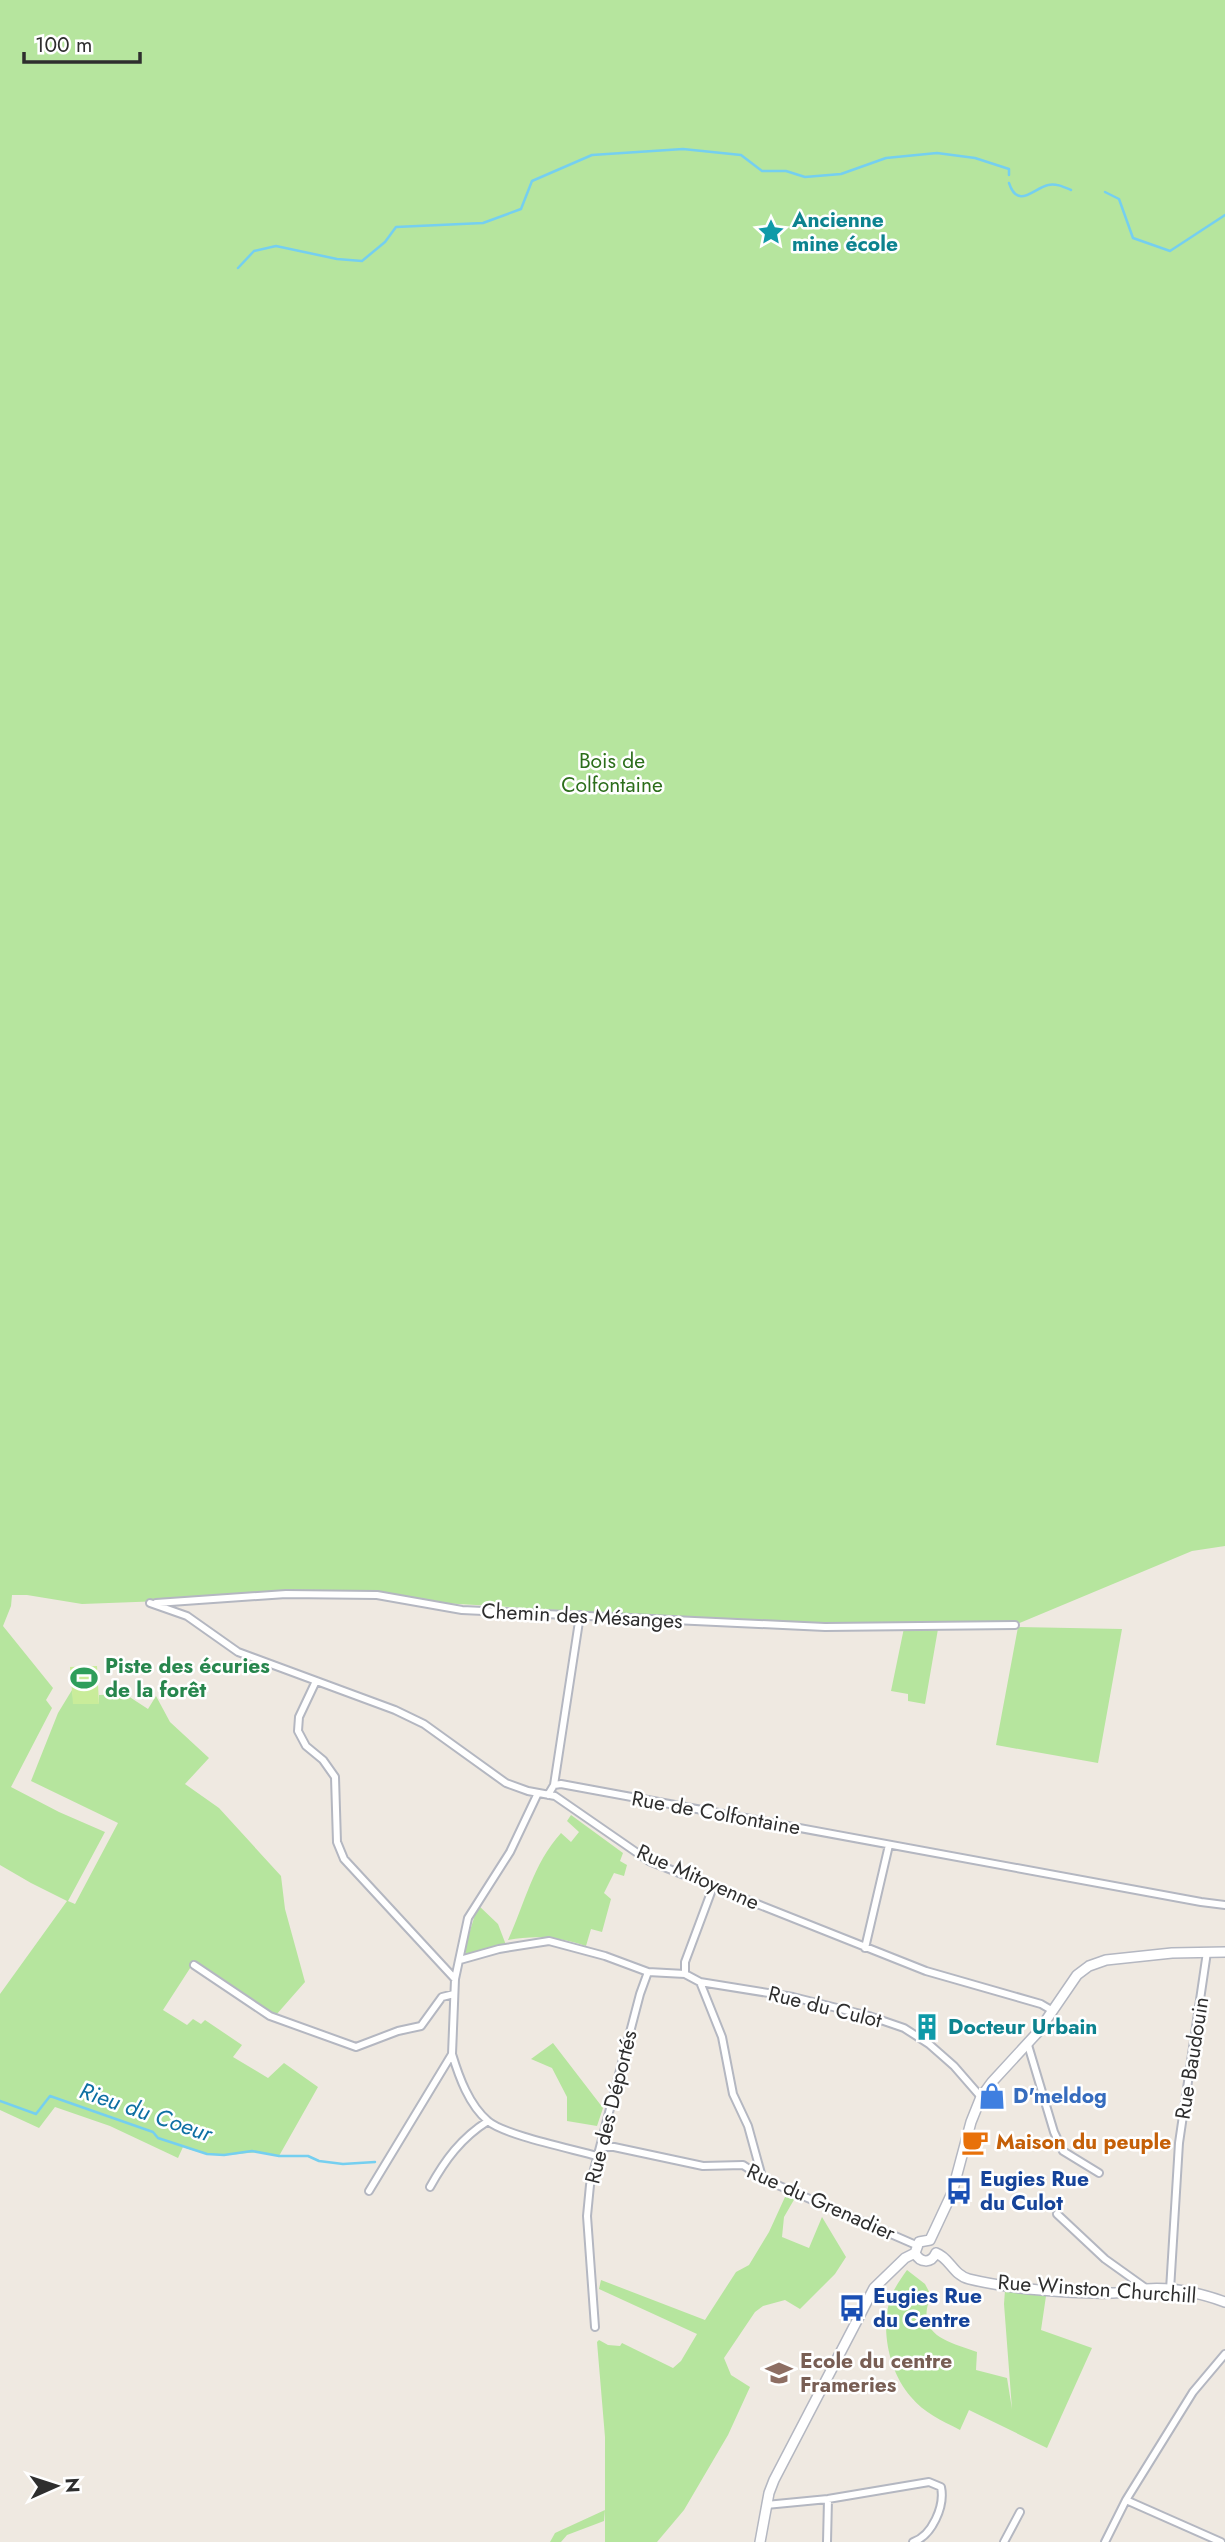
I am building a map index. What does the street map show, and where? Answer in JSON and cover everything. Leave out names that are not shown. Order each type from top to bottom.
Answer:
[{"type":"street","name":"Chemin des Mésanges","points":[[150,1603],[286,1594],[377,1594],[462,1610],[847,1628],[1015,1625]]},
{"type":"street","name":"Rue Mitoyenne","points":[[150,1603],[187,1616],[238,1652],[424,1724],[506,1783],[555,1796],[649,1861],[864,1948],[926,1971],[1041,2004],[1053,2011]]},
{"type":"street","points":[[548,1795],[554,1785],[580,1615]]},
{"type":"street","points":[[316,1681],[299,1717],[298,1731],[306,1746],[323,1760],[335,1777],[337,1842],[344,1859],[455,1979]]},
{"type":"street","name":"Rue de Colfontaine","points":[[554,1785],[561,1784],[1225,1905]]},
{"type":"street","points":[[538,1793],[510,1852],[472,1909],[455,1979],[452,2054],[465,2090],[488,2121],[498,2128],[597,2156]]},
{"type":"street","points":[[864,1948],[889,1845]]},
{"type":"street","points":[[460,1960],[550,1941],[605,1956],[648,1972],[685,1974],[685,1962],[713,1887]]},
{"type":"street","name":"Rue Baudouin","points":[[1170,2290],[1179,2143],[1207,1952]]},
{"type":"street","points":[[930,2241],[952,2193],[971,2122],[981,2097],[1028,2045],[1075,1977],[1096,1963],[1172,1953],[1225,1952]]},
{"type":"street","points":[[194,1965],[270,2016],[356,2048],[398,2031],[421,2026],[442,1997],[454,1994]]},
{"type":"street","name":"Rue des Déportés","points":[[595,2327],[587,2216],[592,2170],[648,1972]]},
{"type":"street","name":"Rue du Culot","points":[[685,1974],[699,1982],[793,1997],[869,2016],[904,2028],[929,2044],[954,2066],[981,2097]]},
{"type":"street","points":[[699,1982],[722,2036],[733,2094],[748,2126],[762,2177]]},
{"type":"street","points":[[1028,2045],[1054,2132],[1063,2151],[1099,2173]]},
{"type":"street","points":[[369,2191],[452,2054]]},
{"type":"street","points":[[429,2187],[443,2163],[470,2133],[488,2121]]},
{"type":"street","name":"Rue du Grenadier","points":[[600,2147],[614,2147],[703,2166],[743,2165],[762,2177],[916,2249]]},
{"type":"street","points":[[1057,2214],[1105,2259],[1147,2289]]},
{"type":"street","points":[[760,2542],[766,2505],[774,2480],[874,2288],[923,2240],[936,2246],[936,2253],[932,2259],[925,2261],[920,2259],[916,2249]]},
{"type":"street","name":"Rue Winston Churchill","points":[[936,2253],[946,2259],[957,2274],[994,2284],[1114,2293],[1147,2289],[1170,2290],[1225,2302]]},
{"type":"street","points":[[1105,2542],[1126,2500],[1193,2392],[1225,2354]]},
{"type":"street","points":[[766,2505],[929,2482],[941,2487],[943,2499],[928,2534],[913,2542]]},
{"type":"street","points":[[827,2542],[828,2498]]},
{"type":"street","points":[[1126,2500],[1221,2542]]},
{"type":"street","points":[[1004,2542],[1020,2512]]},
{"type":"green space","name":"Bois de Colfontaine","points":[[0,0],[1225,0],[1225,1546],[1192,1551],[1015,1625],[865,1626],[744,1621],[442,1603],[377,1593],[82,1604],[12,1595],[11,1606],[3,1626],[53,1688],[46,1700],[52,1708],[11,1787],[105,1832],[68,1901],[75,1904],[118,1823],[31,1781],[58,1713],[72,1690],[74,1704],[99,1703],[99,1695],[125,1694],[148,1709],[156,1696],[170,1722],[209,1758],[185,1784],[219,1808],[281,1876],[285,1909],[305,1982],[276,2015],[194,1962],[163,2010],[187,2025],[193,2019],[201,2024],[205,2020],[242,2045],[233,2057],[268,2078],[284,2063],[318,2087],[279,2156],[257,2153],[213,2154],[183,2147],[178,2158],[110,2126],[55,2107],[39,2128],[0,2110],[0,1994],[67,1901],[0,1865]]},
{"type":"green space","points":[[1018,1627],[1122,1629],[1098,1763],[996,1745]]},
{"type":"green space","points":[[904,1628],[938,1629],[925,1704],[908,1701],[908,1694],[891,1691]]},
{"type":"green space","name":"Piste des écuries de la forêt","points":[[97,1666],[99,1704],[73,1704],[70,1667]]},
{"type":"green space","points":[[571,1815],[623,1853],[620,1861],[627,1865],[624,1876],[614,1873],[604,1893],[611,1899],[602,1932],[591,1929],[586,1946],[548,1938],[508,1940],[536,1871],[551,1845],[561,1833],[571,1842],[579,1832],[567,1821]]},
{"type":"green space","points":[[478,1905],[498,1924],[506,1945],[467,1955],[464,1950]]},
{"type":"green space","points":[[553,2043],[603,2108],[597,2126],[567,2121],[567,2097],[552,2068],[531,2059]]},
{"type":"green space","points":[[785,2197],[795,2198],[784,2217],[782,2237],[809,2248],[822,2217],[846,2257],[835,2274],[800,2309],[785,2300],[763,2306],[755,2312],[724,2358],[731,2375],[750,2387],[728,2435],[684,2510],[657,2542],[605,2542],[605,2437],[597,2342],[599,2340],[608,2345],[620,2346],[622,2343],[673,2368],[681,2361],[697,2334],[599,2289],[601,2280],[705,2320],[736,2272],[749,2265],[769,2232]]},
{"type":"green space","points":[[907,2270],[925,2284],[934,2301],[928,2304],[926,2315],[933,2331],[948,2342],[977,2352],[976,2370],[1007,2378],[1012,2409],[1005,2290],[1046,2296],[1041,2330],[1092,2348],[1047,2448],[969,2410],[960,2430],[927,2412],[911,2397],[893,2365],[886,2327],[890,2299]]},
{"type":"green space","points":[[605,2510],[604,2521],[567,2535],[561,2542],[550,2542],[555,2533]]},
{"type":"waterway","points":[[238,268],[254,251],[276,246],[337,259],[362,261],[385,242],[396,227],[483,223],[521,209],[532,181],[592,155],[683,149],[741,155],[762,171],[786,171],[805,177],[841,174],[886,158],[937,153],[975,158],[1009,169],[1009,175]]},
{"type":"waterway","points":[[1009,183],[1013,191],[1022,196],[1051,185],[1071,190]]},
{"type":"waterway","points":[[1105,192],[1119,199],[1133,238],[1170,251],[1225,215]]},
{"type":"waterway","name":"Rieu du Coeur","points":[[0,2101],[36,2114],[50,2096],[207,2154],[224,2155],[252,2151],[279,2156],[308,2156],[319,2161],[343,2164],[375,2162]]},
{"type":"place","name":"Ancienne mine école","points":[[771,232]]},
{"type":"place","name":"Piste des écuries de la forêt","points":[[84,1678]]},
{"type":"place","name":"Docteur Urbain","points":[[927,2027]]},
{"type":"place","name":"D'meldog","points":[[992,2096]]},
{"type":"place","name":"Maison du peuple","points":[[975,2142]]},
{"type":"place","name":"Eugies Rue du Culot","points":[[959,2191]]},
{"type":"place","name":"Eugies Rue du Centre","points":[[852,2308]]},
{"type":"place","name":"Ecole du centre Frameries","points":[[779,2373]]}]
